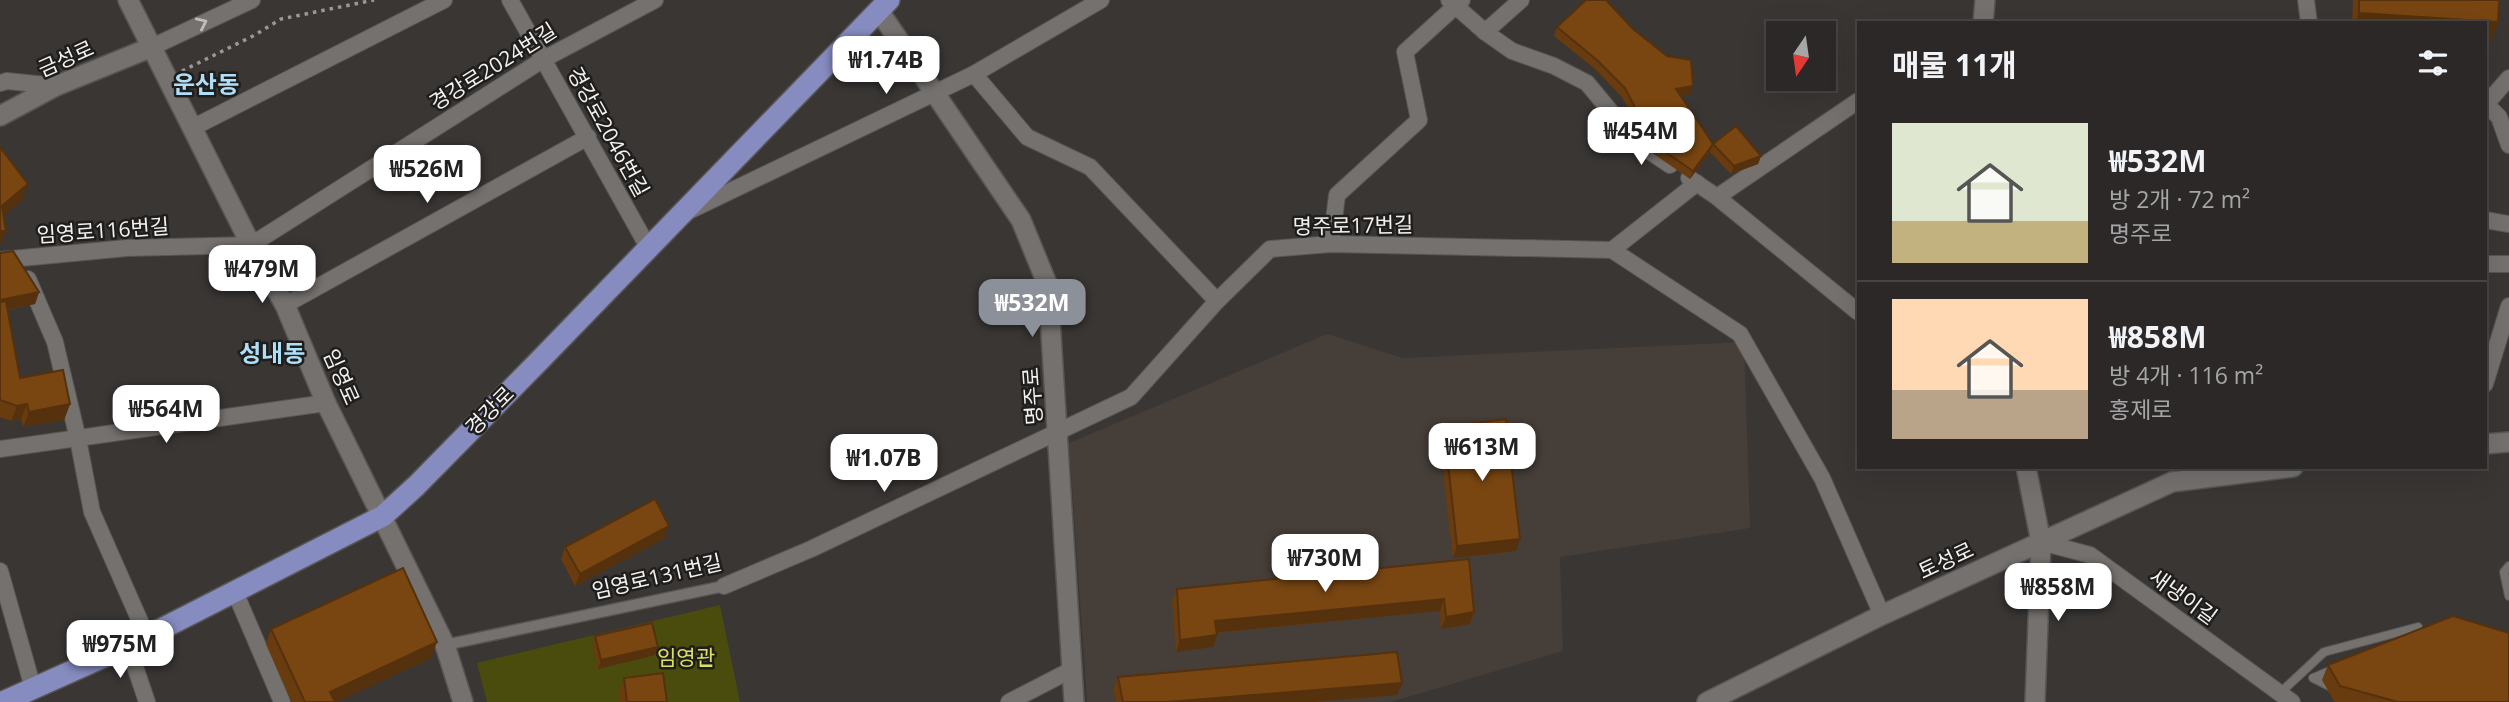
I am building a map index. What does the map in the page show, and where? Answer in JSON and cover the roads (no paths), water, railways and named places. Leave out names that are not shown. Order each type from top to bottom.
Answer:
[{"type":"main road","name":"경강로","points":[[3,702],[138,642],[383,516],[521,380],[881,4]]},
{"type":"street","name":"임영로","points":[[128,0],[251,245],[285,305],[326,403],[445,645],[463,702]]},
{"type":"street","points":[[152,47],[251,0]]},
{"type":"street","points":[[194,127],[444,0]]},
{"type":"street","name":"경강로2046번길","points":[[510,0],[648,247]]},
{"type":"street","name":"경강로2024번길","points":[[251,245],[544,58],[655,0]]},
{"type":"street","points":[[682,214],[974,74],[1101,0]]},
{"type":"street","points":[[1485,32],[1521,0]]},
{"type":"street","points":[[1983,21],[1985,0]]},
{"type":"street","points":[[2306,0],[2309,21]]},
{"type":"street","points":[[1331,244],[1337,195],[1419,120],[1405,52],[1456,2],[1485,32],[1513,51],[1554,66],[1587,83],[1636,142],[1717,197],[1857,311]]},
{"type":"street","name":"명주로","points":[[881,4],[935,93],[1021,220],[1048,286],[1074,702]]},
{"type":"street","name":"금성로","points":[[0,116],[57,86],[152,47]]},
{"type":"street","points":[[974,74],[1027,137],[1090,167],[1217,301]]},
{"type":"street","points":[[2487,102],[2509,78]]},
{"type":"street","points":[[2,79],[57,86]]},
{"type":"street","points":[[1717,197],[1857,102]]},
{"type":"street","points":[[2487,104],[2504,115],[2509,145]]},
{"type":"street","points":[[285,305],[588,137]]},
{"type":"street","points":[[1697,183],[1612,250],[1740,334],[1822,478],[1882,615]]},
{"type":"street","points":[[2487,220],[2509,224]]},
{"type":"street","name":"명주로17번길","points":[[1058,432],[1131,397],[1217,301],[1270,250],[1331,244],[1612,250]]},
{"type":"street","name":"임영로116번길","points":[[0,260],[127,248],[251,245]]},
{"type":"street","points":[[18,257],[55,342],[92,512],[138,642],[147,702]]},
{"type":"street","points":[[2487,264],[2509,264]]},
{"type":"street","points":[[2487,378],[2509,306]]},
{"type":"street","points":[[0,449],[326,403]]},
{"type":"street","name":"임영로131번길","points":[[445,645],[724,586],[811,549],[1058,432]]},
{"type":"street","points":[[2487,444],[2509,442]]},
{"type":"street","points":[[2026,469],[2041,542],[2035,702]]},
{"type":"street","name":"토성로","points":[[1707,702],[1882,615],[2172,482],[2277,469]]},
{"type":"street","name":"새냉이길","points":[[2041,542],[2090,555],[2286,697]]},
{"type":"street","points":[[0,571],[33,688]]},
{"type":"street","points":[[235,592],[282,702]]},
{"type":"street","points":[[1009,702],[1073,669]]},
{"type":"lane","points":[[2509,566],[2504,572],[2509,596]]},
{"type":"lane","points":[[2286,697],[2324,652],[2418,627],[2410,638],[2398,643]]},
{"type":"lane","points":[[2337,668],[2313,678],[2346,695]]},
{"type":"district","name":"운산동","points":[[206,85]]},
{"type":"district","name":"성내동","points":[[272,354]]},
{"type":"park label","name":"임영관","points":[[686,658]]}]
